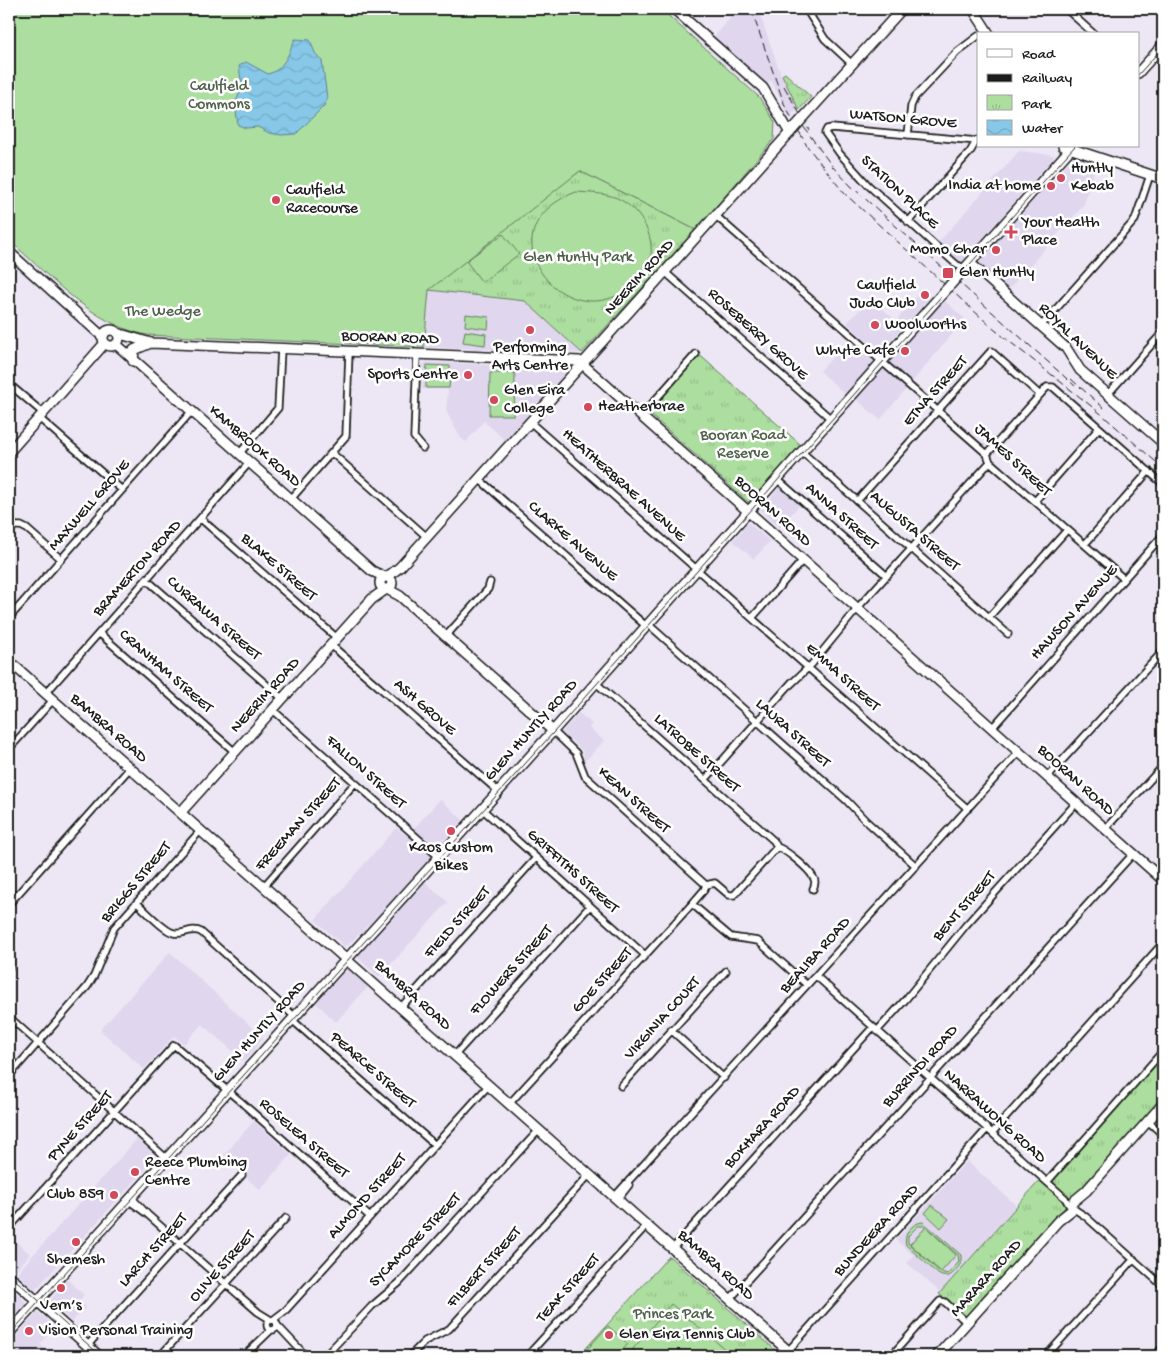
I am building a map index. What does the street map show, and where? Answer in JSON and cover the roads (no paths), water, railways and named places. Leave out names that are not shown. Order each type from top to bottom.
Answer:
[{"type":"street","points":[[674,9],[763,88],[792,131]]},
{"type":"street","points":[[806,9],[825,39],[852,64]]},
{"type":"street","name":"NEERIM ROAD","points":[[181,812],[900,9]]},
{"type":"street","points":[[973,9],[985,32]]},
{"type":"street","points":[[1066,9],[1092,32]]},
{"type":"street","points":[[908,135],[911,106],[915,97],[958,52],[977,37]]},
{"type":"street","points":[[1140,71],[1163,45]]},
{"type":"street","name":"WATSON GROVE","points":[[826,130],[977,140]]},
{"type":"street","name":"STATION PLACE","points":[[826,130],[825,136],[847,163],[908,222],[957,264],[968,265]]},
{"type":"street","points":[[908,222],[970,152],[977,140]]},
{"type":"street","name":"GLEN HUNTLY ROAD","points":[[9,1333],[596,683],[944,293],[1068,148]]},
{"type":"street","points":[[1072,148],[1163,179]]},
{"type":"street","points":[[1040,326],[1136,220],[1150,175]]},
{"type":"street","name":"JAMES STREET","points":[[716,216],[986,454],[990,462],[1124,579]]},
{"type":"street","name":"KAMBROOK ROAD","points":[[9,252],[90,323],[111,338],[133,361],[553,731]]},
{"type":"street","name":"ROYAL AVENUE","points":[[968,265],[1066,348],[1080,370],[1163,443]]},
{"type":"street","name":"ROSEBERRY GROVE","points":[[666,272],[831,419]]},
{"type":"street","points":[[1108,394],[1163,332]]},
{"type":"street","points":[[9,452],[111,338]]},
{"type":"street","name":"BOORAN ROAD","points":[[111,338],[151,344],[576,360],[583,364],[1163,880]]},
{"type":"street","points":[[133,361],[133,352],[136,348],[151,344]]},
{"type":"street","points":[[239,454],[278,408],[281,349]]},
{"type":"street","name":"ETNA STREET","points":[[858,501],[992,351],[1040,395]]},
{"type":"street","points":[[291,499],[346,436],[349,352]]},
{"type":"street","points":[[417,354],[414,437],[423,448]]},
{"type":"street","points":[[641,416],[696,354]]},
{"type":"street","points":[[9,384],[122,490]]},
{"type":"street","points":[[986,454],[1047,387],[1052,387],[1163,484]]},
{"type":"street","name":"MAXWELL GROVE","points":[[9,618],[191,412]]},
{"type":"street","name":"HEATHERBRAE AVENUE","points":[[530,422],[697,569]]},
{"type":"street","points":[[1035,501],[1099,428]]},
{"type":"street","name":"AUGUSTA STREET","points":[[802,452],[1008,634]]},
{"type":"street","points":[[332,453],[427,537]]},
{"type":"street","points":[[705,780],[990,462]]},
{"type":"street","name":"BRAMERTON ROAD","points":[[46,693],[250,463]]},
{"type":"street","points":[[1085,544],[1149,471]]},
{"type":"street","name":"CLARKE AVENUE","points":[[479,479],[647,625]]},
{"type":"street","name":"ANNA STREET","points":[[777,479],[886,576]]},
{"type":"street","name":"BLAKE STREET","points":[[201,519],[334,641]]},
{"type":"street","points":[[9,526],[21,526],[27,529],[61,558]]},
{"type":"street","points":[[989,617],[1068,530]]},
{"type":"street","name":"HAWSON AVENUE","points":[[991,727],[1163,535]]},
{"type":"street","points":[[752,618],[803,560]]},
{"type":"street","name":"EMMA STREET","points":[[697,569],[968,809]]},
{"type":"street","name":"CURRAWA STREET","points":[[147,580],[283,699]]},
{"type":"street","points":[[446,636],[488,589],[490,582]]},
{"type":"street","name":"LAURA STREET","points":[[647,625],[758,721],[916,866]]},
{"type":"street","name":"CRANHAM STREET","points":[[99,633],[235,752]]},
{"type":"street","name":"ASH GROVE","points":[[334,641],[498,791]]},
{"type":"street","points":[[1049,778],[1163,651]]},
{"type":"street","name":"BAMBRA ROAD","points":[[9,661],[347,958],[791,1354]]},
{"type":"street","name":"LATROBE STREET","points":[[596,683],[774,841],[777,847],[783,849],[811,874],[815,880],[813,889]]},
{"type":"street","points":[[9,749],[53,700]]},
{"type":"street","name":"FALLON STREET","points":[[273,710],[439,857]]},
{"type":"street","name":"KEAN STREET","points":[[553,731],[576,753],[584,776],[706,885]]},
{"type":"street","name":"BEALIBA ROAD","points":[[617,1198],[1019,752]]},
{"type":"street","points":[[1107,830],[1163,766]]},
{"type":"street","points":[[9,904],[130,768]]},
{"type":"street","name":"FREEMAN STREET","points":[[264,886],[355,783]]},
{"type":"street","name":"BENT STREET","points":[[875,1029],[906,999],[966,925],[1076,803]]},
{"type":"street","name":"GRIFFITHS STREET","points":[[482,809],[645,955]]},
{"type":"street","name":"BRIGGS STREET","points":[[9,1076],[94,976],[114,928],[201,830]]},
{"type":"street","points":[[706,885],[712,882],[730,895],[735,894],[777,847]]},
{"type":"street","name":"BURRINDI ROAD","points":[[730,1299],[1133,854]]},
{"type":"street","name":"FIELD STREET","points":[[401,1007],[536,858]]},
{"type":"street","name":"GOE STREET","points":[[510,1103],[692,904],[706,885]]},
{"type":"street","name":"PEARCE STREET","points":[[136,902],[171,932],[180,933],[195,930],[204,934],[293,1018],[434,1144]]},
{"type":"street","points":[[692,904],[729,936],[758,941],[807,985]]},
{"type":"street","name":"FLOWERS STREET","points":[[455,1055],[590,906]]},
{"type":"street","name":"BUNDEERA ROAD","points":[[791,1354],[990,1131],[1163,943]]},
{"type":"street","points":[[9,961],[9,967]]},
{"type":"street","name":"VIRGINIA COURT","points":[[621,1086],[726,970]]},
{"type":"street","name":"NARRAWONG ROAD","points":[[816,976],[1162,1284]]},
{"type":"street","points":[[9,1017],[166,1158]]},
{"type":"street","name":"BOKHARA ROAD","points":[[673,1248],[875,1029]]},
{"type":"street","points":[[671,1030],[724,1078]]},
{"type":"street","name":"ROSELEA STREET","points":[[174,1045],[369,1216]]},
{"type":"street","name":"PYNE STREET","points":[[9,1228],[174,1045]]},
{"type":"street","points":[[1047,1182],[1163,1052]]},
{"type":"street","name":"ALMOND STREET","points":[[244,1356],[488,1084]]},
{"type":"street","name":"MARARA ROAD","points":[[937,1356],[1163,1104]]},
{"type":"street","points":[[1148,1121],[1163,1135]]},
{"type":"street","name":"SYCAMORE STREET","points":[[328,1355],[372,1306],[403,1280],[538,1129]]},
{"type":"street","name":"FILBERT STREET","points":[[410,1356],[425,1341],[452,1326],[589,1173]]},
{"type":"street","name":"LARCH STREET","points":[[87,1346],[242,1174]]},
{"type":"street","points":[[130,1198],[306,1355]]},
{"type":"street","name":"OLIVE STREET","points":[[160,1356],[286,1218]]},
{"type":"street","name":"TEAK STREET","points":[[527,1356],[646,1224]]},
{"type":"street","points":[[1046,1356],[1134,1259]]},
{"type":"street","points":[[9,1276],[99,1356]]},
{"type":"street","points":[[890,1356],[940,1301],[945,1302],[967,1323]]},
{"type":"street","points":[[1155,1356],[1163,1347]]},
{"type":"water","points":[[295,39],[310,40],[315,53],[322,61],[327,98],[324,106],[296,134],[281,135],[269,133],[258,127],[246,128],[238,125],[235,104],[242,87],[239,66],[246,62],[268,74],[274,72],[282,65]]},
{"type":"tram line","points":[[1140,73],[1163,47]]},
{"type":"tram line","points":[[9,1335],[562,723],[1073,148]]},
{"type":"tram line","points":[[9,1274],[101,1356]]},
{"type":"railway","points":[[751,9],[785,106],[807,146],[844,193],[995,330],[1100,413],[1163,468]]},
{"type":"railway","points":[[784,86],[809,130]]},
{"type":"railway","points":[[803,126],[832,166],[851,186],[1075,386]]},
{"type":"railway","points":[[1071,379],[1105,409]]},
{"type":"place","name":"Huntly Kebab","points":[[1061,178]]},
{"type":"place","name":"India at home","points":[[1051,186]]},
{"type":"place","name":"Caulfield Racecourse","points":[[276,200]]},
{"type":"place","name":"Your Health Place","points":[[1011,232]]},
{"type":"place","name":"Momo Ghar","points":[[996,250]]},
{"type":"place","name":"Glen Huntly","points":[[948,273]]},
{"type":"place","name":"Caulfield Judo Club","points":[[925,295]]},
{"type":"place","name":"Woolworths","points":[[875,325]]},
{"type":"place","name":"Performing Arts Centre","points":[[530,330]]},
{"type":"place","name":"Whyte Cafe","points":[[905,351]]},
{"type":"place","name":"Sports Centre","points":[[468,375]]},
{"type":"place","name":"Glen Eira College","points":[[494,400]]},
{"type":"place","name":"Heatherbrae","points":[[588,407]]},
{"type":"place","name":"Kaos Custom Bikes","points":[[451,831]]},
{"type":"place","name":"Reece Plumbing Centre","points":[[135,1172]]},
{"type":"place","name":"Club 859","points":[[114,1195]]},
{"type":"place","name":"Shemesh","points":[[76,1242]]},
{"type":"place","name":"Vern’s","points":[[61,1288]]},
{"type":"place","name":"Vision Personal Training","points":[[29,1331]]},
{"type":"place","name":"Glen Eira Tennis Club","points":[[609,1335]]},
{"type":"park label","name":"Caulfield Commons","points":[[219,96]]},
{"type":"park label","name":"Glen Huntly Park","points":[[578,258]]},
{"type":"park label","name":"The Wedge","points":[[163,312]]},
{"type":"park label","name":"Booran Road Reserve","points":[[743,445]]},
{"type":"park label","name":"Princes Park","points":[[673,1315]]}]
